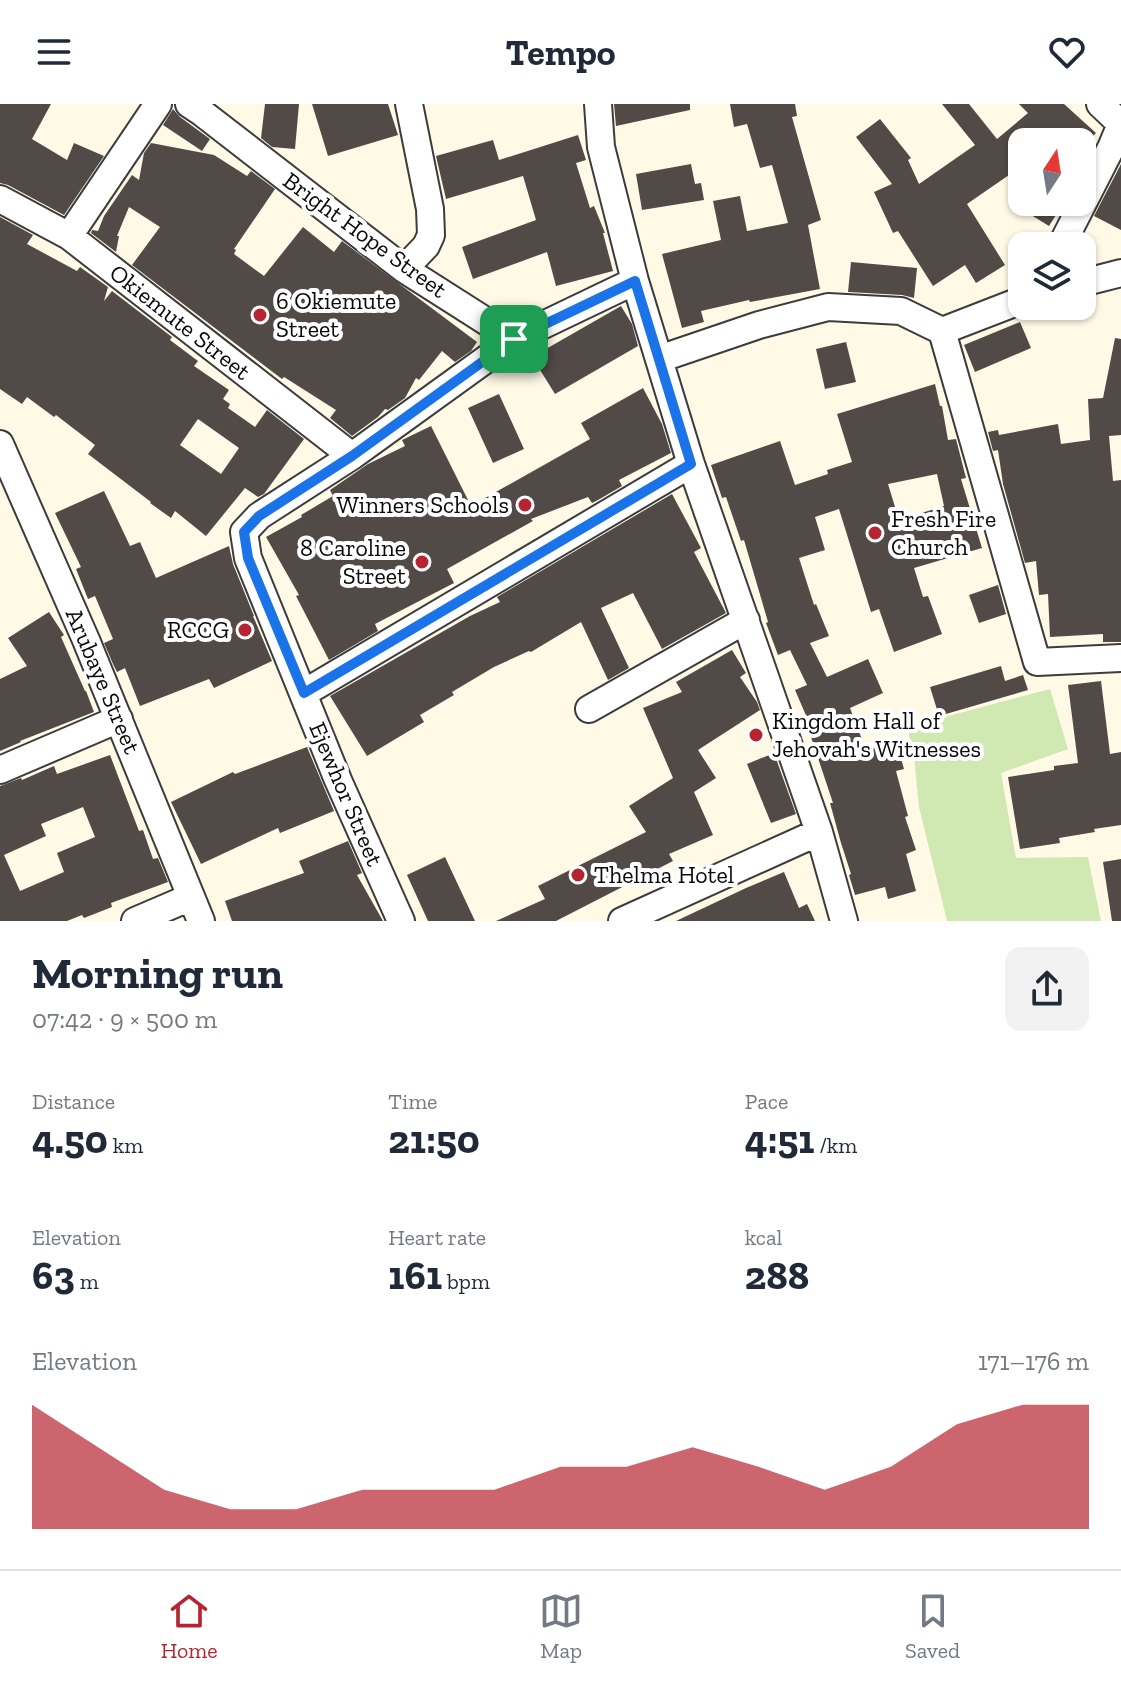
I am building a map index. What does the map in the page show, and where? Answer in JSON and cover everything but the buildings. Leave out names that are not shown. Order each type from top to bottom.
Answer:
[{"type":"street","points":[[69,236],[158,104]]},
{"type":"street","name":"Bright Hope Street","points":[[189,104],[404,269],[514,339]]},
{"type":"street","points":[[404,269],[426,246],[431,235],[430,209],[409,104]]},
{"type":"street","points":[[598,104],[601,147],[635,281],[691,464],[819,832],[844,921]]},
{"type":"street","points":[[1068,232],[1121,124],[1100,104]]},
{"type":"street","name":"Okiemute Street","points":[[0,199],[69,236],[352,456]]},
{"type":"street","points":[[1096,279],[1121,273]]},
{"type":"street","points":[[352,456],[514,339],[635,281]]},
{"type":"street","points":[[659,359],[759,325],[828,307],[901,311],[942,331],[1008,305]]},
{"type":"street","points":[[942,331],[1037,662],[1121,658]]},
{"type":"street","name":"Arubaye Street","points":[[0,444],[119,719],[196,909]]},
{"type":"street","name":"Ejewhor Street","points":[[352,456],[259,516],[244,532],[248,558],[338,780],[401,921]]},
{"type":"street","points":[[304,693],[691,464]]},
{"type":"street","points":[[589,709],[746,620]]},
{"type":"street","points":[[0,770],[119,719]]},
{"type":"street","points":[[622,921],[819,832]]},
{"type":"street","points":[[135,921],[196,909]]},
{"type":"green space","points":[[1050,689],[1068,749],[1001,773],[1016,858],[1088,857],[1101,921],[947,921],[919,807],[914,756],[907,727]]},
{"type":"place","name":"6 Okiemute Street","points":[[260,315]]},
{"type":"place","name":"Winners Schools","points":[[525,505]]},
{"type":"place","name":"Fresh Fire Church","points":[[875,533]]},
{"type":"place","name":"8 Caroline Street","points":[[422,562]]},
{"type":"place","name":"RCCG","points":[[245,630]]},
{"type":"place","name":"Kingdom Hall of Jehovah's Witnesses","points":[[756,735]]},
{"type":"place","name":"Thelma Hotel","points":[[578,875]]},
{"type":"route","points":[[635,281],[691,464],[304,693],[248,558],[244,532],[259,516],[352,456],[514,339],[635,281]]}]
